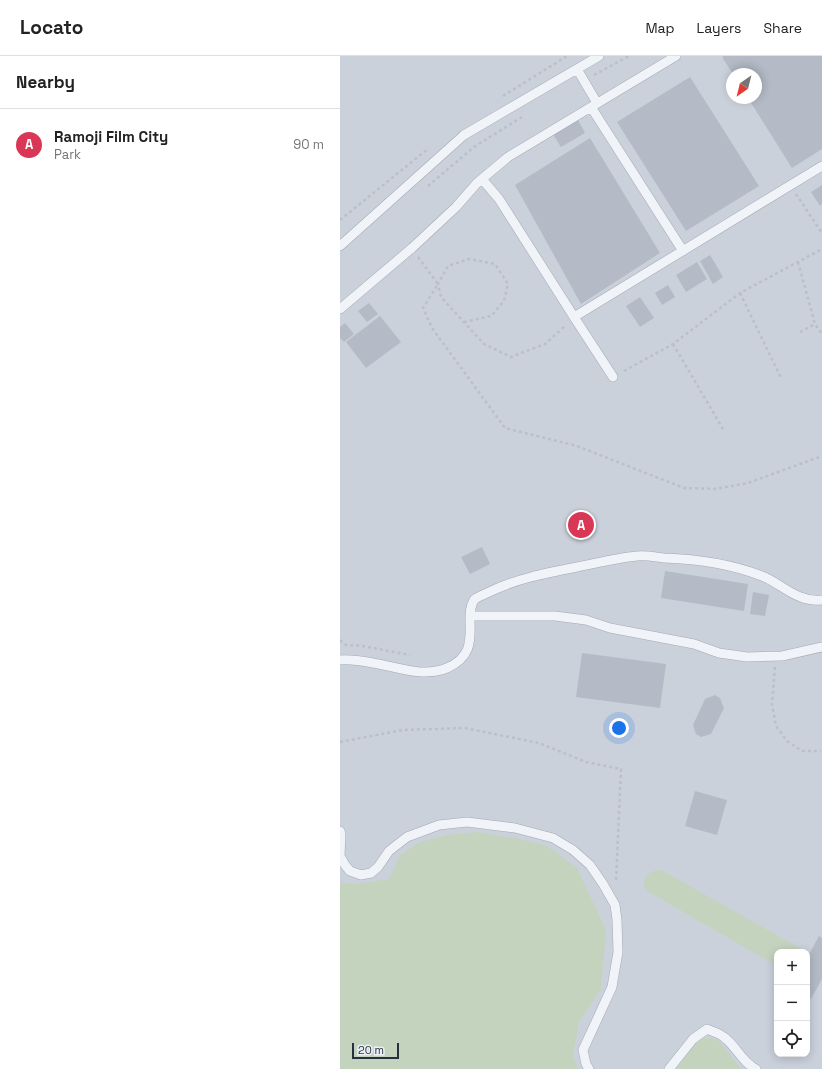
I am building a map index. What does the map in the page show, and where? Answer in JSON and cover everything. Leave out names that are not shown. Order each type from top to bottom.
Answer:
[{"type":"lane","points":[[340,246],[464,135],[599,56]]},
{"type":"lane","points":[[340,309],[412,248],[456,207],[482,179],[508,157],[676,56]]},
{"type":"lane","points":[[577,69],[584,81],[594,105],[683,251]]},
{"type":"lane","points":[[574,317],[822,166]]},
{"type":"lane","points":[[482,179],[499,199],[613,377]]},
{"type":"lane","points":[[340,660],[374,663],[404,670],[427,673],[447,668],[462,659],[470,646],[470,616],[475,599],[504,585],[555,571],[608,560],[638,556],[689,559],[734,567],[763,576],[799,597],[815,601],[822,600]]},
{"type":"lane","points":[[470,616],[555,616],[586,620],[610,628],[694,644],[719,653],[747,657],[782,656],[822,647]]},
{"type":"lane","points":[[340,832],[340,856],[350,871],[361,875],[371,873],[378,867],[389,851],[408,837],[439,825],[467,822],[523,830],[553,838],[573,850],[590,865],[604,884],[615,905],[618,952],[612,987],[583,1050],[586,1064],[590,1069]]},
{"type":"lane","points":[[669,1069],[693,1039],[707,1029],[719,1034],[732,1045],[745,1062],[756,1069]]},
{"type":"path","points":[[584,81],[629,56]]},
{"type":"path","points":[[425,188],[474,147],[524,116]]},
{"type":"path","points":[[791,185],[822,232]]},
{"type":"path","points":[[412,248],[438,284],[441,297],[484,344],[511,357],[545,344],[574,317]]},
{"type":"path","points":[[613,377],[673,344],[740,293],[822,249]]},
{"type":"path","points":[[464,322],[491,316],[504,301],[508,284],[495,264],[469,259],[448,266],[422,308],[432,328],[505,428],[577,446],[684,488],[715,489],[748,483],[822,456]]},
{"type":"path","points":[[798,262],[815,324],[822,334]]},
{"type":"path","points":[[740,293],[781,378]]},
{"type":"path","points":[[800,332],[815,324]]},
{"type":"path","points":[[673,344],[722,429]]},
{"type":"path","points":[[340,640],[346,645],[363,646],[410,654]]},
{"type":"path","points":[[769,667],[775,666],[772,704],[776,726],[787,741],[802,751],[821,751]]},
{"type":"path","points":[[340,742],[403,730],[465,728],[539,743],[586,762],[621,769],[615,905]]},
{"type":"shaded area","points":[[340,56],[822,56],[822,1069],[340,1069]]},
{"type":"green space","points":[[476,832],[515,838],[547,846],[577,868],[606,930],[601,989],[579,1022],[573,1055],[578,1069],[340,1069],[340,883],[358,884],[389,879],[400,855],[420,842],[447,835]]},
{"type":"green space","points":[[661,870],[802,949],[774,949],[774,964],[647,891],[643,885],[645,878],[654,871]]},
{"type":"green space","points":[[703,1038],[712,1038],[720,1042],[741,1069],[677,1069],[695,1044]]},
{"type":"building","points":[[822,56],[822,149],[792,168],[752,104],[762,104],[762,68],[729,68],[722,57]]},
{"type":"building","points":[[690,77],[759,186],[686,231],[617,122]]},
{"type":"building","points":[[577,118],[585,133],[561,147],[552,133]]},
{"type":"building","points":[[590,138],[660,253],[581,304],[515,185]]},
{"type":"building","points":[[822,185],[822,204],[820,206],[811,192]]},
{"type":"building","points":[[710,255],[723,277],[713,284],[700,261]]},
{"type":"building","points":[[697,262],[707,279],[686,292],[676,275]]},
{"type":"building","points":[[668,285],[675,297],[662,305],[655,293]]},
{"type":"building","points":[[640,297],[654,318],[640,327],[626,306]]},
{"type":"building","points":[[369,303],[378,314],[367,322],[358,311]]},
{"type":"building","points":[[380,316],[401,342],[366,368],[346,342]]},
{"type":"building","points":[[345,323],[354,334],[344,342],[340,338],[340,327]]},
{"type":"building","points":[[482,547],[490,564],[470,574],[461,557]]},
{"type":"building","points":[[665,571],[748,584],[744,611],[661,598]]},
{"type":"building","points":[[753,592],[769,595],[765,616],[750,614]]},
{"type":"building","points":[[582,653],[666,664],[660,708],[576,697]]},
{"type":"building","points":[[715,695],[720,698],[724,708],[711,734],[701,737],[696,734],[693,725],[705,699]]},
{"type":"building","points":[[695,791],[727,800],[717,835],[685,826]]},
{"type":"building","points":[[819,936],[822,938],[822,979],[811,999],[810,998],[810,952]]},
{"type":"place","name":"Ramoji Film City","points":[[581,525]]}]
